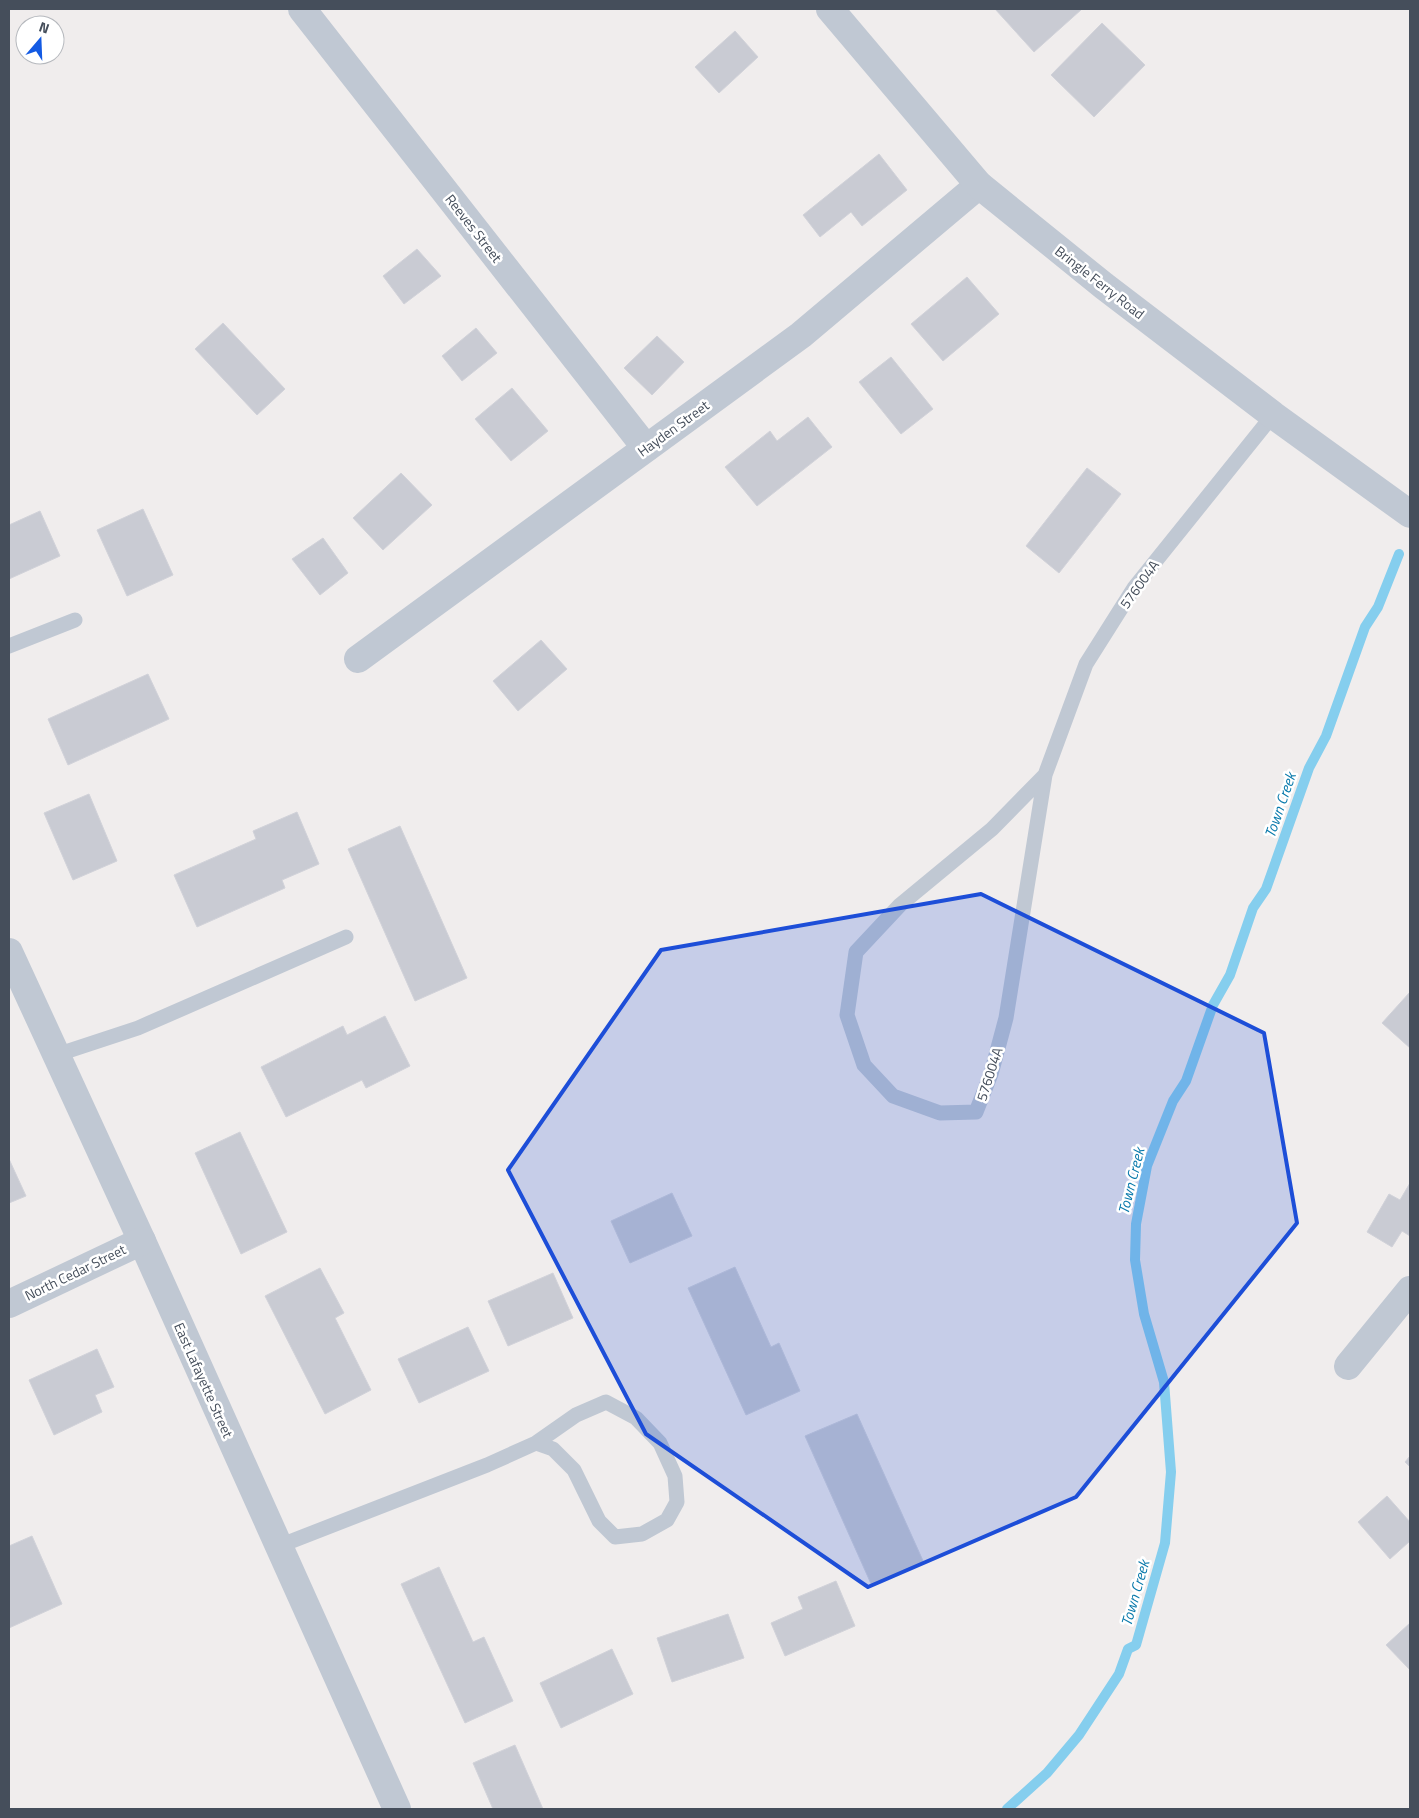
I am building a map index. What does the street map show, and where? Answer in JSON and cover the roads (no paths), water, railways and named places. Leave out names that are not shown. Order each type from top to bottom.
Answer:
[{"type":"street","name":"Reeves Street","points":[[302,9],[646,448]]},
{"type":"street","name":"Bringle Ferry Road","points":[[830,9],[979,185],[1104,286],[1273,415],[1410,514]]},
{"type":"street","name":"Hayden Street","points":[[358,660],[801,335],[979,185]]},
{"type":"street","name":"East Lafayette Street","points":[[9,952],[142,1241],[398,1809]]},
{"type":"street","name":"North Cedar Street","points":[[9,1304],[142,1241]]},
{"type":"street","points":[[1348,1366],[1410,1290]]},
{"type":"lane","name":"576004A","points":[[1045,775],[992,829],[900,905],[856,952],[847,1016],[864,1065],[893,1096],[940,1113],[976,1112],[991,1074],[1006,1018],[1045,775],[1086,664],[1128,597],[1273,415]]},
{"type":"lane","points":[[9,646],[75,620]]},
{"type":"lane","points":[[56,1055],[138,1028],[346,937]]},
{"type":"lane","points":[[279,1546],[487,1465],[536,1443],[576,1416],[606,1402],[636,1418],[660,1443],[675,1476],[677,1502],[667,1520],[642,1534],[615,1537],[599,1521],[574,1470],[553,1450],[536,1443]]},
{"type":"waterway","name":"Town Creek","points":[[1007,1809],[1047,1773],[1079,1735],[1119,1674],[1128,1649],[1136,1645],[1165,1543],[1171,1472],[1164,1382],[1144,1314],[1135,1260],[1136,1224],[1147,1166],[1173,1101],[1186,1081],[1213,1005],[1230,975],[1253,908],[1266,889],[1309,768],[1326,736],[1365,627],[1378,607],[1399,554]]}]
